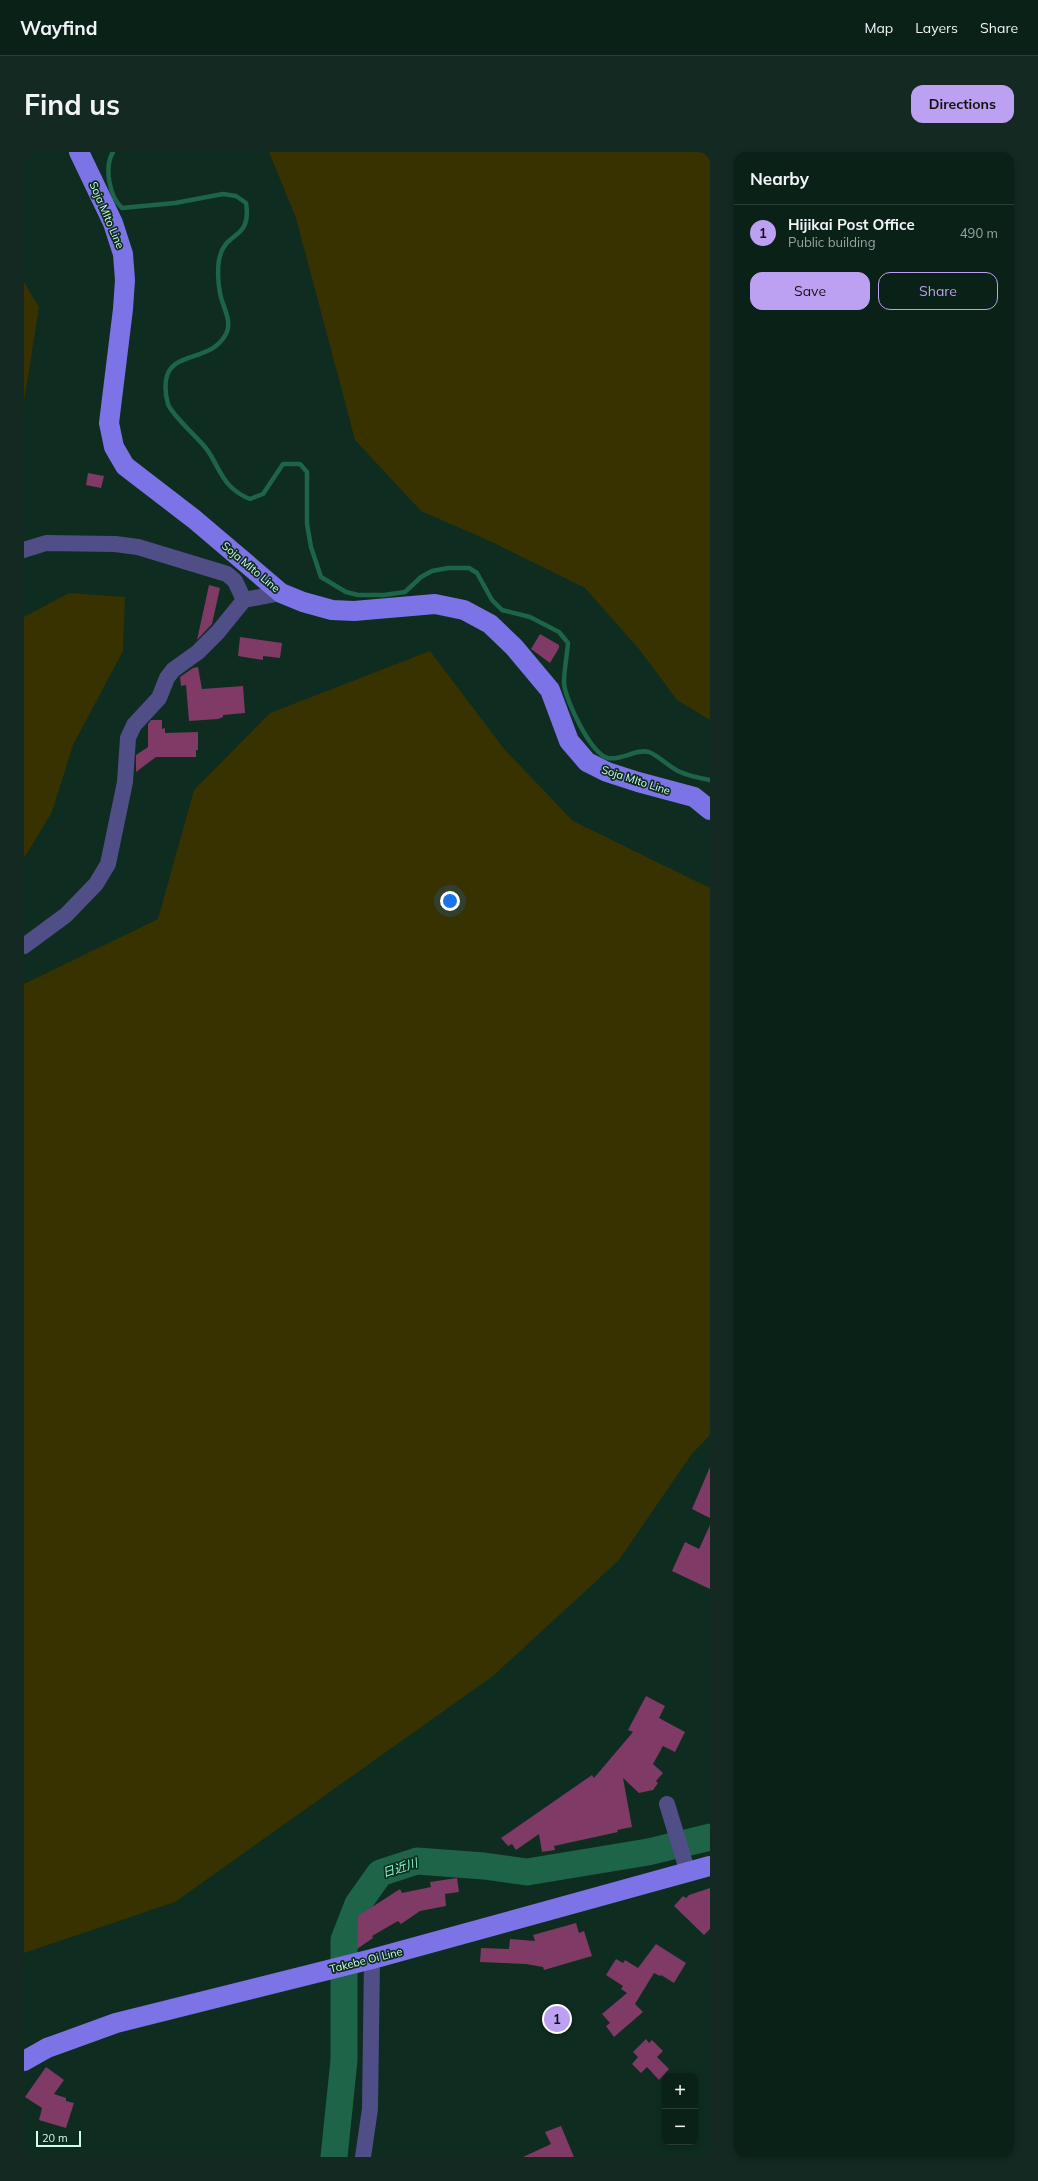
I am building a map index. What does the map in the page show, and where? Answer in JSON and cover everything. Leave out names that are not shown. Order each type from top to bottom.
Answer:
[{"type":"main road","name":"Soja MIto Line","points":[[79,152],[113,223],[124,254],[125,280],[123,309],[110,423],[114,448],[125,466],[194,519],[281,593],[303,602],[332,610],[354,611],[436,604],[464,610],[490,624],[514,647],[550,690],[569,741],[587,762],[607,772],[694,797],[710,810]]},
{"type":"main road","name":"Takebe Oi Line","points":[[24,2061],[47,2048],[116,2023],[366,1960],[686,1869],[710,1866]]},
{"type":"street","points":[[24,550],[46,543],[115,544],[138,547],[227,574],[235,581],[244,600]]},
{"type":"street","points":[[24,946],[66,915],[96,884],[108,864],[125,782],[128,738],[134,724],[159,698],[167,678],[173,670],[203,647],[244,600],[281,593]]},
{"type":"street","points":[[667,1804],[686,1869]]},
{"type":"street","points":[[363,2157],[370,2109],[366,1960]]},
{"type":"shaded area","points":[[269,152],[710,152],[710,720],[677,700],[639,649],[585,588],[494,543],[421,511],[355,440],[296,218]]},
{"type":"shaded area","points":[[24,282],[39,307],[24,402]]},
{"type":"shaded area","points":[[69,593],[125,597],[123,651],[73,745],[52,812],[24,858],[24,617]]},
{"type":"shaded area","points":[[430,651],[505,750],[573,821],[710,888],[710,1435],[691,1455],[619,1560],[493,1676],[175,1902],[24,1953],[24,984],[158,919],[194,790],[270,713]]},
{"type":"building","points":[[88,473],[104,476],[101,488],[86,485]]},
{"type":"building","points":[[209,585],[220,588],[212,624],[197,640]]},
{"type":"building","points":[[540,634],[559,645],[559,648],[550,663],[531,649]]},
{"type":"building","points":[[240,637],[282,643],[280,658],[263,656],[263,660],[238,656]]},
{"type":"building","points":[[198,667],[202,689],[243,686],[245,713],[223,715],[223,717],[218,719],[189,721],[186,685],[181,686],[180,677],[193,668]]},
{"type":"building","points":[[151,720],[162,720],[162,729],[165,728],[165,733],[198,732],[198,750],[196,750],[196,757],[156,757],[136,772],[136,755],[148,747],[148,724]]},
{"type":"building","points":[[710,1467],[710,1518],[692,1509]]},
{"type":"building","points":[[710,1525],[710,1589],[672,1571],[685,1542],[699,1549]]},
{"type":"building","points":[[646,1696],[665,1706],[659,1718],[685,1732],[675,1752],[663,1746],[653,1764],[663,1773],[656,1781],[658,1783],[653,1790],[639,1793],[623,1778],[632,1827],[617,1830],[618,1832],[554,1846],[555,1850],[542,1852],[539,1834],[516,1850],[512,1844],[508,1846],[501,1838],[592,1775],[594,1778],[633,1732],[628,1730]]},
{"type":"building","points":[[457,1878],[459,1892],[445,1894],[446,1906],[420,1911],[401,1924],[398,1921],[372,1936],[373,1938],[357,1949],[358,1916],[400,1889],[402,1893],[431,1887],[430,1882]]},
{"type":"building","points":[[710,1888],[710,1929],[704,1935],[674,1906],[683,1896],[686,1898],[689,1895]]},
{"type":"building","points":[[576,1923],[579,1933],[584,1931],[592,1956],[544,1970],[543,1967],[526,1964],[480,1962],[481,1948],[509,1949],[510,1939],[535,1941],[533,1935]]},
{"type":"building","points":[[656,1944],[686,1963],[674,1983],[661,1975],[660,1976],[654,1973],[635,2004],[643,2012],[614,2037],[606,2026],[610,2023],[602,2014],[627,1993],[621,1989],[623,1986],[606,1975],[616,1959],[623,1963],[625,1960],[638,1968]]},
{"type":"building","points":[[646,2039],[649,2043],[652,2040],[663,2051],[657,2057],[669,2069],[665,2073],[662,2073],[662,2077],[659,2080],[647,2067],[641,2073],[632,2064],[638,2057],[633,2052]]},
{"type":"building","points":[[46,2067],[64,2080],[54,2094],[66,2098],[66,2101],[74,2103],[66,2128],[39,2120],[42,2108],[25,2097]]},
{"type":"building","points":[[561,2126],[574,2157],[523,2157],[551,2144],[545,2132]]},
{"type":"waterway","points":[[113,152],[109,165],[109,181],[114,196],[122,208],[175,203],[223,194],[236,196],[246,203],[247,215],[245,223],[238,234],[227,242],[223,248],[218,265],[219,289],[228,319],[228,329],[226,334],[213,348],[174,365],[167,375],[166,383],[166,396],[170,408],[205,447],[226,482],[239,493],[250,499],[263,494],[283,464],[300,464],[307,472],[307,524],[311,547],[321,577],[346,592],[358,595],[384,595],[405,592],[421,577],[432,571],[448,568],[469,568],[477,573],[492,600],[502,610],[530,617],[559,632],[568,643],[564,678],[565,691],[580,725],[594,747],[601,754],[608,758],[618,758],[644,751],[649,752],[678,771],[690,776],[710,780]]},
{"type":"waterway","name":"日近川","points":[[334,2157],[344,2060],[344,1940],[358,1904],[380,1873],[417,1861],[484,1866],[527,1872],[648,1852],[710,1837]]},
{"type":"place","name":"Hijikai Post Office","points":[[557,2019]]}]
